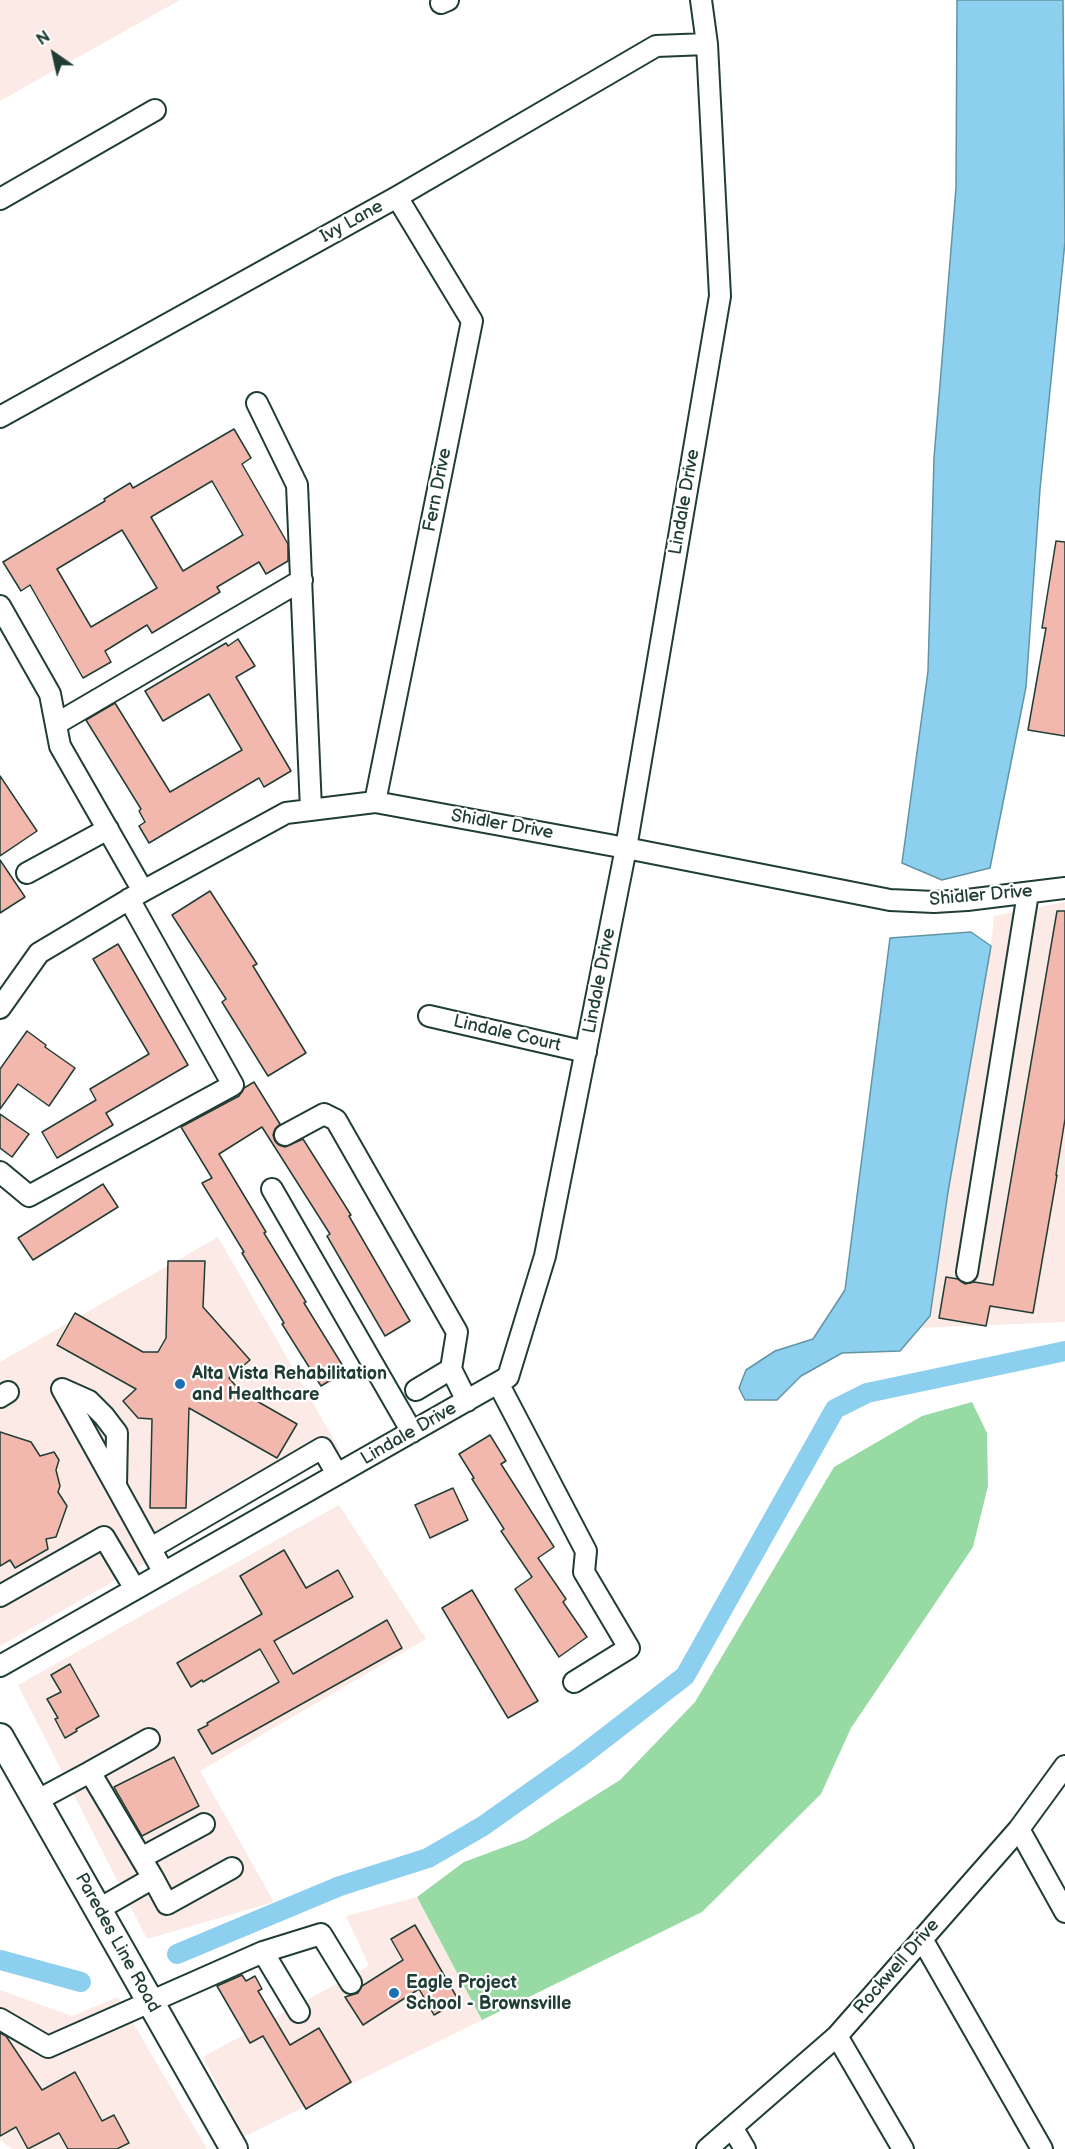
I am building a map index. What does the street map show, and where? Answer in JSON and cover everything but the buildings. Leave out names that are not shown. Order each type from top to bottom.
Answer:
[{"type":"main road","name":"Paredes Line Road","points":[[0,1737],[234,2149]]},
{"type":"street","name":"Lindale Drive","points":[[0,1666],[508,1377],[545,1256],[586,1052],[626,848],[720,296],[707,44],[701,0]]},
{"type":"street","name":"Ivy Lane","points":[[0,417],[397,197],[656,46],[707,44]]},
{"type":"street","points":[[0,199],[155,110]]},
{"type":"street","name":"Fern Drive","points":[[375,802],[472,321],[397,197]]},
{"type":"street","points":[[257,403],[297,485],[311,809]]},
{"type":"street","points":[[56,724],[302,580]]},
{"type":"street","points":[[0,606],[50,694],[60,746],[108,829],[136,895],[233,1085],[29,1196],[0,1172]]},
{"type":"street","name":"Shidler Drive","points":[[0,1008],[39,953],[136,895],[286,813],[311,809],[375,802],[890,900],[934,902],[1065,888]]},
{"type":"street","points":[[27,873],[108,829]]},
{"type":"street","points":[[967,1272],[1028,893]]},
{"type":"street","name":"Lindale Court","points":[[429,1016],[586,1052]]},
{"type":"street","points":[[285,1135],[324,1114],[336,1120],[457,1332],[451,1369],[467,1401]]},
{"type":"street","points":[[272,1189],[412,1432]]},
{"type":"street","points":[[416,1390],[451,1369]]},
{"type":"street","points":[[498,1383],[586,1551],[584,1572],[629,1648],[574,1682]]},
{"type":"street","points":[[151,1548],[322,1448],[337,1474]]},
{"type":"street","points":[[116,1486],[164,1573]]},
{"type":"street","points":[[0,1596],[104,1537],[135,1589]]},
{"type":"street","points":[[36,1801],[149,1738]]},
{"type":"street","name":"Rockwell Drive","points":[[707,2149],[837,2036],[1019,1829],[1065,1766]]},
{"type":"street","points":[[90,1772],[167,1904],[232,1868]]},
{"type":"street","points":[[141,1858],[204,1824]]},
{"type":"street","points":[[1019,1829],[1065,1911]]},
{"type":"street","points":[[99,1909],[153,1878]]},
{"type":"street","points":[[0,2019],[48,2047],[263,1952],[321,1934],[351,1983]]},
{"type":"street","points":[[922,1939],[1042,2149]]},
{"type":"street","points":[[263,1952],[299,2012]]},
{"type":"street","points":[[837,2036],[903,2149]]},
{"type":"street","points":[[732,2127],[745,2149]]},
{"type":"shaded area","points":[[0,0],[180,0],[0,101]]},
{"type":"shaded area","points":[[1065,902],[1065,1322],[920,1328],[991,946],[994,916]]},
{"type":"shaded area","points":[[218,1237],[341,1452],[0,1646],[0,1362]]},
{"type":"shaded area","points":[[339,1505],[426,1639],[200,1771],[274,1902],[147,1939],[18,1685]]},
{"type":"shaded area","name":"Eagle Project School - Brownsville","points":[[417,1897],[482,2020],[243,2137],[203,2057],[369,1966],[346,1916]]},
{"type":"shaded area","points":[[0,1990],[72,2016],[118,1997],[207,2149],[12,2149],[0,2140]]},
{"type":"green space","points":[[972,1402],[987,1433],[988,1486],[973,1547],[851,1728],[821,1794],[702,1912],[482,2020],[417,1897],[464,1862],[526,1839],[620,1780],[695,1702],[834,1467],[922,1416]]},
{"type":"water","points":[[957,0],[1063,0],[1065,242],[1040,489],[1026,687],[990,868],[942,880],[902,863],[928,671],[934,458],[956,188]]},
{"type":"water","points":[[971,932],[991,946],[948,1192],[930,1316],[900,1351],[842,1353],[801,1376],[777,1400],[745,1400],[739,1388],[746,1370],[775,1351],[813,1339],[845,1290],[890,938]]},
{"type":"waterway","points":[[177,1954],[340,1886],[428,1858],[483,1826],[579,1758],[685,1676],[835,1409],[867,1393],[1065,1351]]},
{"type":"waterway","points":[[0,1960],[81,1982]]},
{"type":"place","name":"Alta Vista Rehabilitation and Healthcare","points":[[180,1384]]},
{"type":"place","name":"Eagle Project School - Brownsville","points":[[394,1993]]}]
